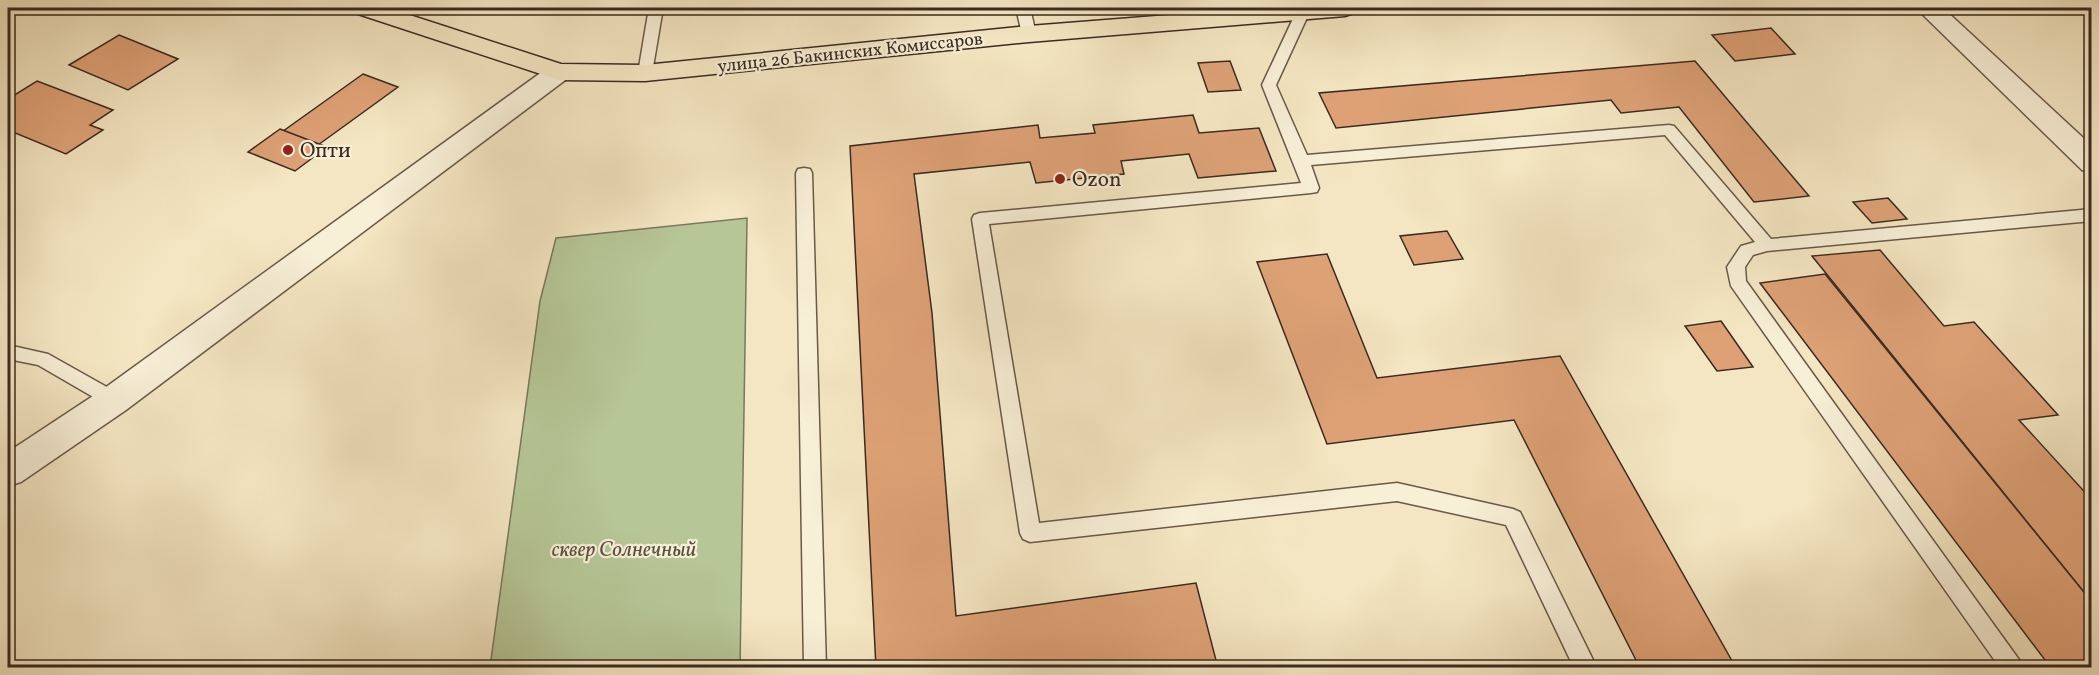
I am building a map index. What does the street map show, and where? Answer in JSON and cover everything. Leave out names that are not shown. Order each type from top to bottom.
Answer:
[{"type":"main road","name":"улица 26 Бакинских Комиссаров","points":[[364,8],[559,72],[645,73],[1029,34],[1346,8]]},
{"type":"street","points":[[1929,8],[2091,163]]},
{"type":"street","points":[[8,471],[114,400],[559,72]]},
{"type":"lane","points":[[645,73],[656,8]]},
{"type":"lane","points":[[1023,8],[1029,34]]},
{"type":"lane","points":[[1303,11],[1269,85],[1302,161],[1311,188],[980,219],[1030,533],[1397,492],[1513,518],[1586,668]]},
{"type":"lane","points":[[1302,161],[1669,130],[1767,245]]},
{"type":"lane","points":[[804,173],[815,668]]},
{"type":"lane","points":[[2014,668],[1737,282],[1736,267],[1747,250],[1767,245],[2091,215]]},
{"type":"lane","points":[[8,352],[42,359],[114,400]]},
{"type":"green space","name":"сквер Солнечный","points":[[747,218],[740,667],[490,667],[540,301],[556,238]]},
{"type":"building","points":[[1771,28],[1795,54],[1735,61],[1712,35]]},
{"type":"building","points":[[119,35],[178,59],[128,90],[69,65]]},
{"type":"building","points":[[1230,61],[1241,90],[1208,92],[1198,63]]},
{"type":"building","points":[[1695,61],[1809,196],[1754,202],[1679,107],[1621,113],[1611,100],[1336,128],[1319,93]]},
{"type":"building","points":[[363,74],[398,87],[307,153],[272,139]]},
{"type":"building","points":[[37,81],[113,110],[90,125],[103,130],[66,154],[8,130],[8,99]]},
{"type":"building","points":[[1193,115],[1199,133],[1259,128],[1276,171],[1198,178],[1189,154],[1121,161],[1124,174],[1036,183],[1030,162],[914,174],[932,313],[956,616],[1196,583],[1218,668],[876,668],[850,146],[1038,125],[1040,138],[1095,133],[1093,125]]},
{"type":"building","name":"Опти","points":[[280,129],[327,147],[295,171],[248,152]]},
{"type":"building","points":[[1888,198],[1907,219],[1872,223],[1853,202]]},
{"type":"building","points":[[1447,231],[1463,259],[1414,265],[1400,236]]},
{"type":"building","points":[[1880,250],[1944,326],[1974,322],[2058,415],[2019,420],[2092,500],[2092,602],[1812,256]]},
{"type":"building","points":[[1327,254],[1377,378],[1560,356],[1736,668],[1640,668],[1514,420],[1327,444],[1257,262]]},
{"type":"building","points":[[1825,274],[2092,602],[2092,668],[2051,668],[1760,283]]},
{"type":"building","points":[[1721,321],[1753,367],[1717,371],[1685,326]]},
{"type":"place","name":"Опти","points":[[288,150]]},
{"type":"place","name":"Ozon","points":[[1060,179]]}]
